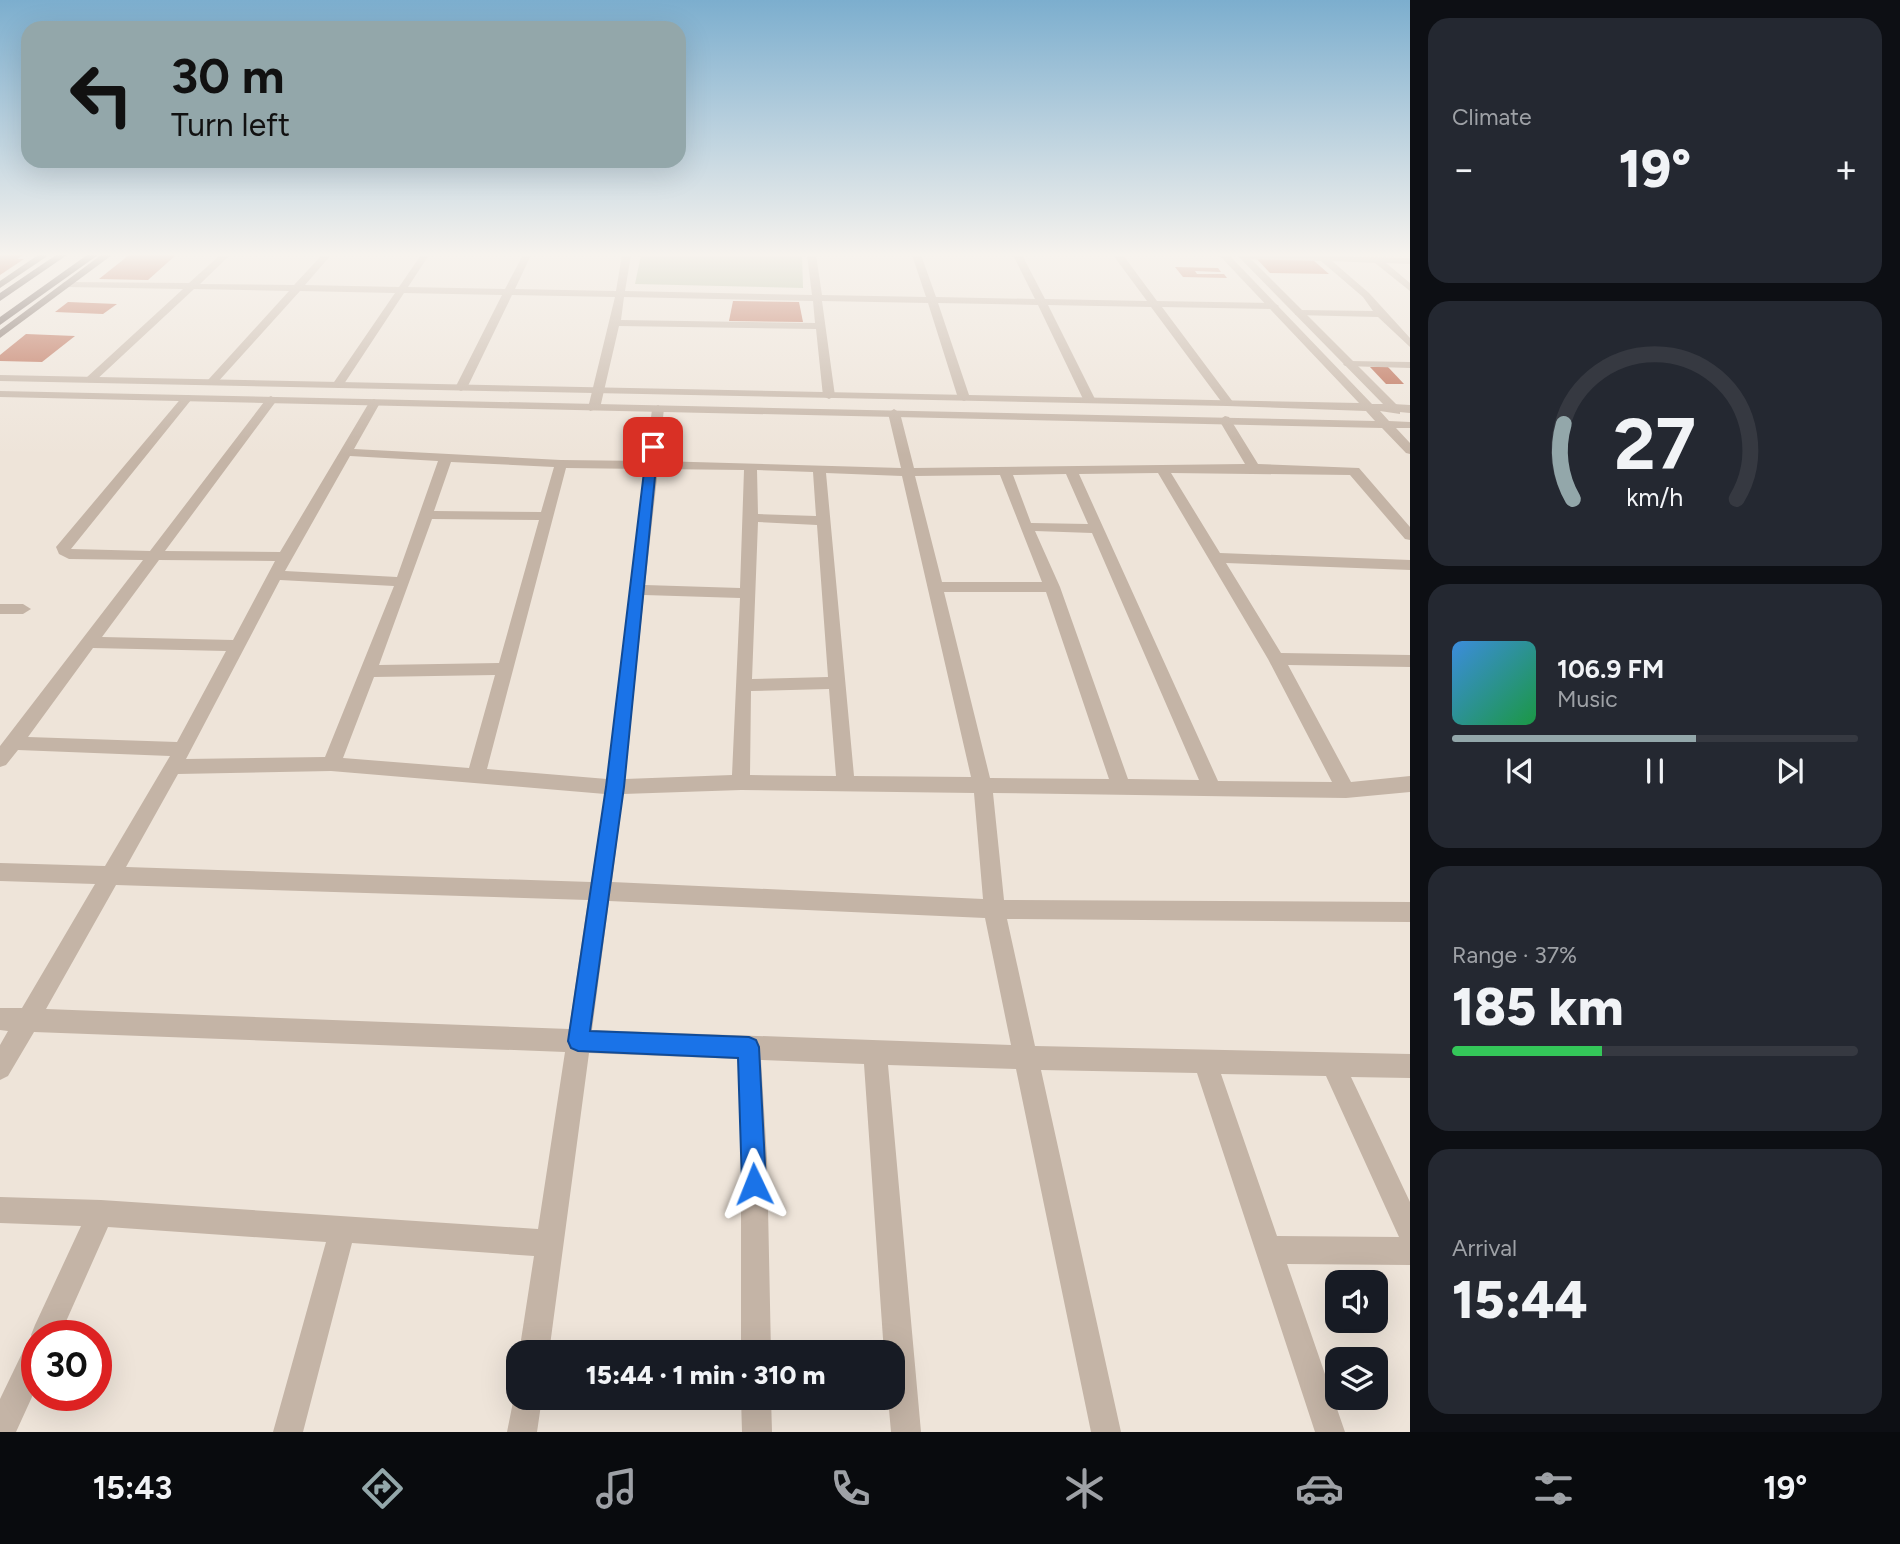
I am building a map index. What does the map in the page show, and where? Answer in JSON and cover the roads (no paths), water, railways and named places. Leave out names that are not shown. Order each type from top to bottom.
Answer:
[{"type":"main road","points":[[0,335],[17,322]]},
{"type":"street","points":[[90,380],[153,322]]},
{"type":"street","points":[[212,382],[267,322]]},
{"type":"street","points":[[338,386],[381,322]]},
{"type":"street","points":[[461,388],[494,322]]},
{"type":"street","points":[[821,322],[829,396]]},
{"type":"street","points":[[940,322],[964,398]]},
{"type":"street","points":[[1053,322],[1089,399]]},
{"type":"street","points":[[1167,322],[1227,402]]},
{"type":"street","points":[[1289,322],[1410,450]]},
{"type":"street","points":[[1308,322],[1410,425]]},
{"type":"street","points":[[1389,322],[1410,344]]},
{"type":"street","points":[[594,408],[615,323],[822,326]]},
{"type":"street","points":[[1349,364],[1410,365]]},
{"type":"street","points":[[0,378],[1227,402],[1410,409]]},
{"type":"street","points":[[0,394],[1410,425]]},
{"type":"street","points":[[187,398],[63,547],[68,554],[154,553],[285,557]]},
{"type":"street","points":[[0,760],[271,400]]},
{"type":"street","points":[[0,1068],[178,758],[275,575],[374,403]]},
{"type":"street","points":[[536,1340],[615,787],[658,409]]},
{"type":"street","points":[[894,413],[983,787],[994,909],[1106,1432]]},
{"type":"street","points":[[1225,420],[1254,468]]},
{"type":"street","points":[[344,452],[561,464],[750,466],[906,472],[1006,473],[1254,468],[1354,471],[1410,536]]},
{"type":"street","points":[[331,764],[403,582],[446,457]]},
{"type":"street","points":[[476,777],[561,464]]},
{"type":"street","points":[[741,782],[751,518],[750,466]]},
{"type":"street","points":[[819,468],[846,785]]},
{"type":"street","points":[[1163,470],[1276,659],[1346,790]]},
{"type":"street","points":[[1072,472],[1212,789]]},
{"type":"street","points":[[1006,473],[1052,587],[1121,786]]},
{"type":"street","points":[[426,515],[545,516]]},
{"type":"street","points":[[751,518],[825,521]]},
{"type":"street","points":[[1026,527],[1098,529]]},
{"type":"street","points":[[1218,558],[1410,565]]},
{"type":"street","points":[[275,575],[403,582]]},
{"type":"street","points":[[934,587],[1052,587]]},
{"type":"street","points":[[636,590],[747,593]]},
{"type":"street","points":[[0,609],[23,609]]},
{"type":"street","points":[[88,642],[238,646]]},
{"type":"street","points":[[1276,659],[1410,661]]},
{"type":"street","points":[[368,671],[504,669]]},
{"type":"street","points":[[743,685],[837,683]]},
{"type":"street","points":[[12,743],[178,758],[331,764],[615,787],[741,782],[1346,790],[1410,784]]},
{"type":"street","points":[[0,872],[598,891],[994,909],[1410,912]]},
{"type":"street","points":[[0,1019],[1028,1058],[1410,1066]]},
{"type":"street","points":[[749,1047],[754,1158],[756,1340]]},
{"type":"street","points":[[875,1052],[885,1164],[890,1274],[906,1432]]},
{"type":"street","points":[[1205,1062],[1330,1432]]},
{"type":"street","points":[[1333,1064],[1410,1232]]},
{"type":"street","points":[[0,1210],[101,1213],[549,1243]]},
{"type":"street","points":[[52,1320],[101,1213]]},
{"type":"street","points":[[288,1432],[343,1228]]},
{"type":"street","points":[[1269,1251],[1410,1251]]},
{"type":"street","points":[[0,1432],[21,1387]]},
{"type":"street","points":[[522,1432],[525,1410]]},
{"type":"street","points":[[757,1410],[757,1432]]}]
